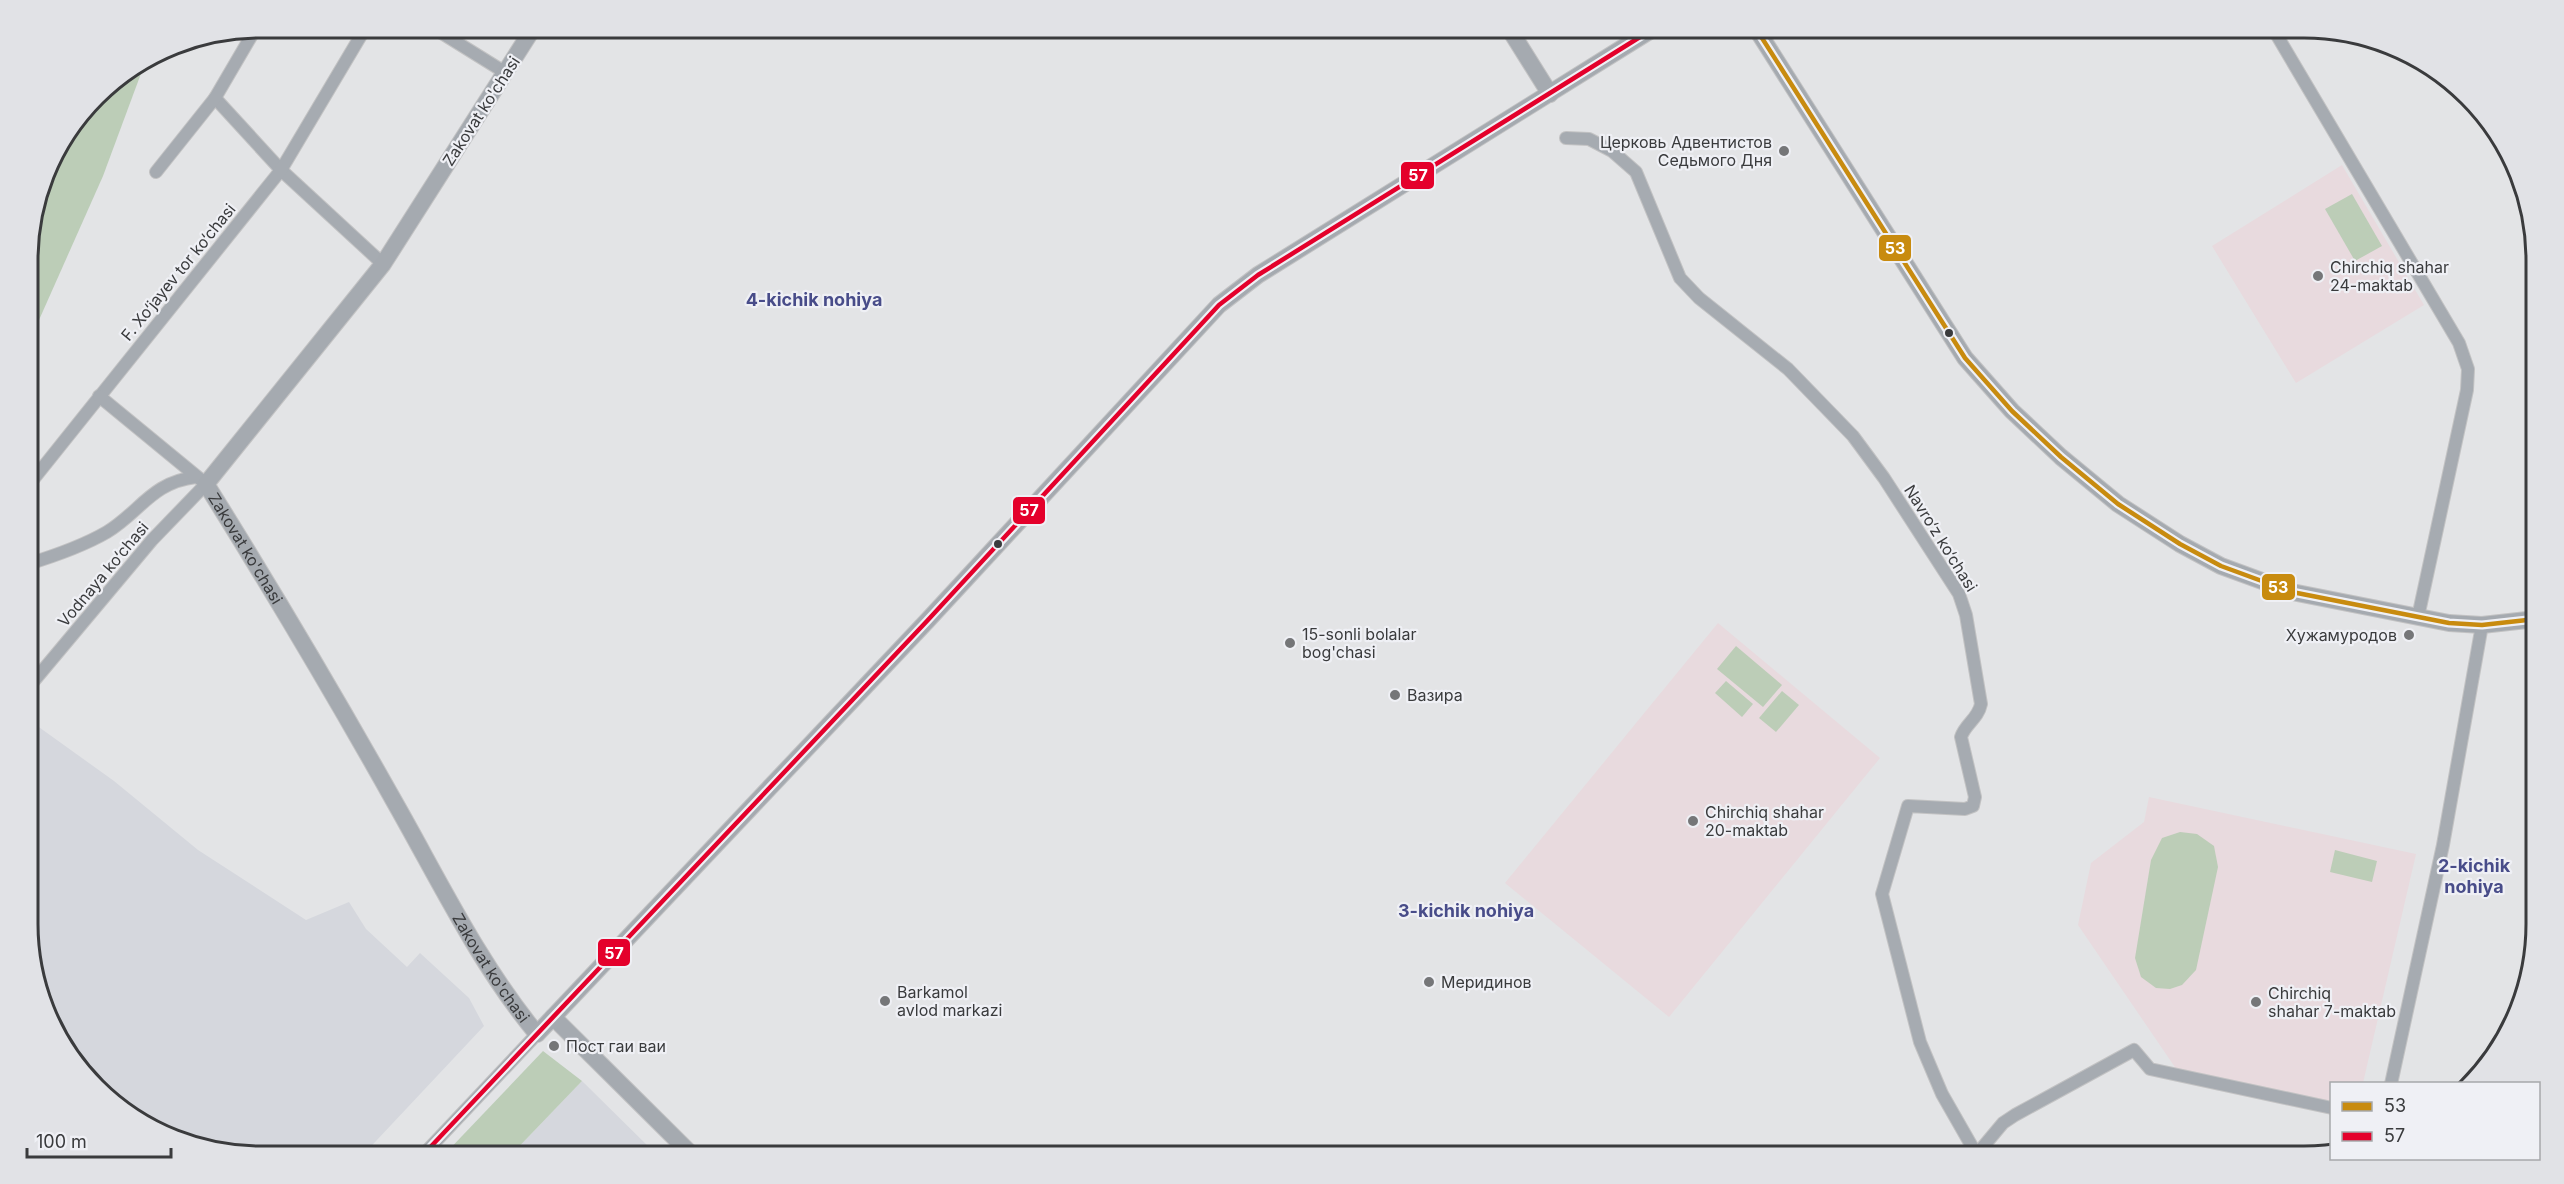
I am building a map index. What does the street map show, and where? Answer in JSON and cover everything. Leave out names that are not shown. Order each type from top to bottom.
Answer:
[{"type":"main road","name":"Zakovat ko'chasi","points":[[527,38],[383,264],[201,480],[285,611],[511,1003],[537,1034]]},
{"type":"main road","points":[[1515,38],[1550,94]]},
{"type":"main road","points":[[1762,38],[1965,358],[2012,411],[2111,499],[2201,555],[2246,577],[2292,592],[2418,617],[2482,625],[2526,620]]},
{"type":"main road","points":[[537,1034],[935,613],[1219,305],[1258,275],[1636,39]]},
{"type":"main road","points":[[553,1017],[683,1146]]},
{"type":"street","points":[[156,172],[214,98],[250,38]]},
{"type":"street","name":"F. Xo‘jayev tor ko‘chasi","points":[[38,473],[282,170],[360,38]]},
{"type":"street","points":[[450,38],[506,73]]},
{"type":"street","points":[[2279,38],[2454,333],[2468,369],[2468,390],[2418,617]]},
{"type":"street","points":[[214,98],[282,170],[383,264]]},
{"type":"street","name":"Navro‘z ko‘chasi","points":[[1566,138],[1589,139],[1612,151],[1636,172],[1680,278],[1699,298],[1788,369],[1853,436],[1884,478],[1959,594],[1966,615],[1981,704],[1980,713],[1963,730],[1961,737],[1975,797],[1973,806],[1965,809],[1908,806],[1882,894],[1920,1042],[1942,1094],[1972,1146]]},
{"type":"street","points":[[99,396],[201,480]]},
{"type":"street","points":[[38,560],[108,532],[165,485],[180,479],[201,480]]},
{"type":"street","name":"Vodnaya ko‘chasi","points":[[38,676],[201,480]]},
{"type":"street","points":[[2391,1082],[2443,845],[2482,625]]},
{"type":"street","points":[[431,1146],[537,1034]]},
{"type":"street","points":[[1985,1146],[2014,1115],[2134,1050],[2150,1069],[2330,1108]]},
{"type":"shaded area","name":"Chirchiq shahar 24-maktab","points":[[2342,165],[2424,305],[2296,383],[2212,246]]},
{"type":"shaded area","name":"Chirchiq shahar 20-maktab","points":[[1718,623],[1880,758],[1669,1017],[1505,883]]},
{"type":"shaded area","points":[[38,726],[114,781],[198,850],[306,920],[349,902],[366,929],[407,967],[420,953],[469,998],[484,1026],[371,1146],[230,1145],[174,1130],[124,1101],[102,1082],[67,1036],[54,1010],[45,982],[38,939]]},
{"type":"shaded area","name":"Chirchiq shahar 7-maktab","points":[[2149,797],[2416,854],[2363,1082],[2330,1082],[2330,1111],[2183,1079],[2078,925],[2091,863],[2144,822]]},
{"type":"shaded area","points":[[582,1081],[648,1146],[520,1146]]},
{"type":"green space","points":[[142,71],[103,176],[38,322],[39,230],[54,174],[83,124],[102,102]]},
{"type":"green space","points":[[2352,194],[2382,246],[2355,261],[2325,209]]},
{"type":"green space","points":[[1736,646],[1782,685],[1763,707],[1717,669]]},
{"type":"green space","points":[[1726,681],[1753,704],[1742,717],[1715,693]]},
{"type":"green space","points":[[1782,691],[1799,705],[1776,732],[1759,718]]},
{"type":"green space","points":[[2180,832],[2197,834],[2214,846],[2218,867],[2196,970],[2182,985],[2170,989],[2156,988],[2141,977],[2135,958],[2151,860],[2162,838]]},
{"type":"green space","points":[[2335,850],[2377,861],[2372,882],[2330,872]]},
{"type":"green space","points":[[543,1051],[582,1081],[520,1146],[452,1146]]},
{"type":"transit line","name":"57","points":[[431,1146],[927,621],[1219,305],[1258,275],[1638,38]]},
{"type":"transit line","name":"53","points":[[1762,38],[1965,358],[2012,411],[2061,457],[2118,504],[2180,544],[2221,566],[2292,592],[2449,623],[2482,625],[2526,620]]},
{"type":"place","name":"Церковь Адвентистов Седьмого Дня","points":[[1784,151]]},
{"type":"place","name":"Chirchiq shahar 24-maktab","points":[[2318,276]]},
{"type":"place","name":"Хужамуродов","points":[[2409,635]]},
{"type":"place","name":"15-sonli bolalar bog'chasi","points":[[1290,643]]},
{"type":"place","name":"Вазира","points":[[1395,695]]},
{"type":"place","name":"Chirchiq shahar 20-maktab","points":[[1693,821]]},
{"type":"place","name":"Меридинов","points":[[1429,982]]},
{"type":"place","name":"Barkamol avlod markazi","points":[[885,1001]]},
{"type":"place","name":"Chirchiq shahar 7-maktab","points":[[2256,1002]]},
{"type":"place","name":"Пост гаи ваи","points":[[554,1046]]},
{"type":"district","name":"4-kichik nohiya","points":[[814,300]]},
{"type":"district","name":"2-kichik nohiya","points":[[2474,876]]},
{"type":"district","name":"3-kichik nohiya","points":[[1466,911]]}]
